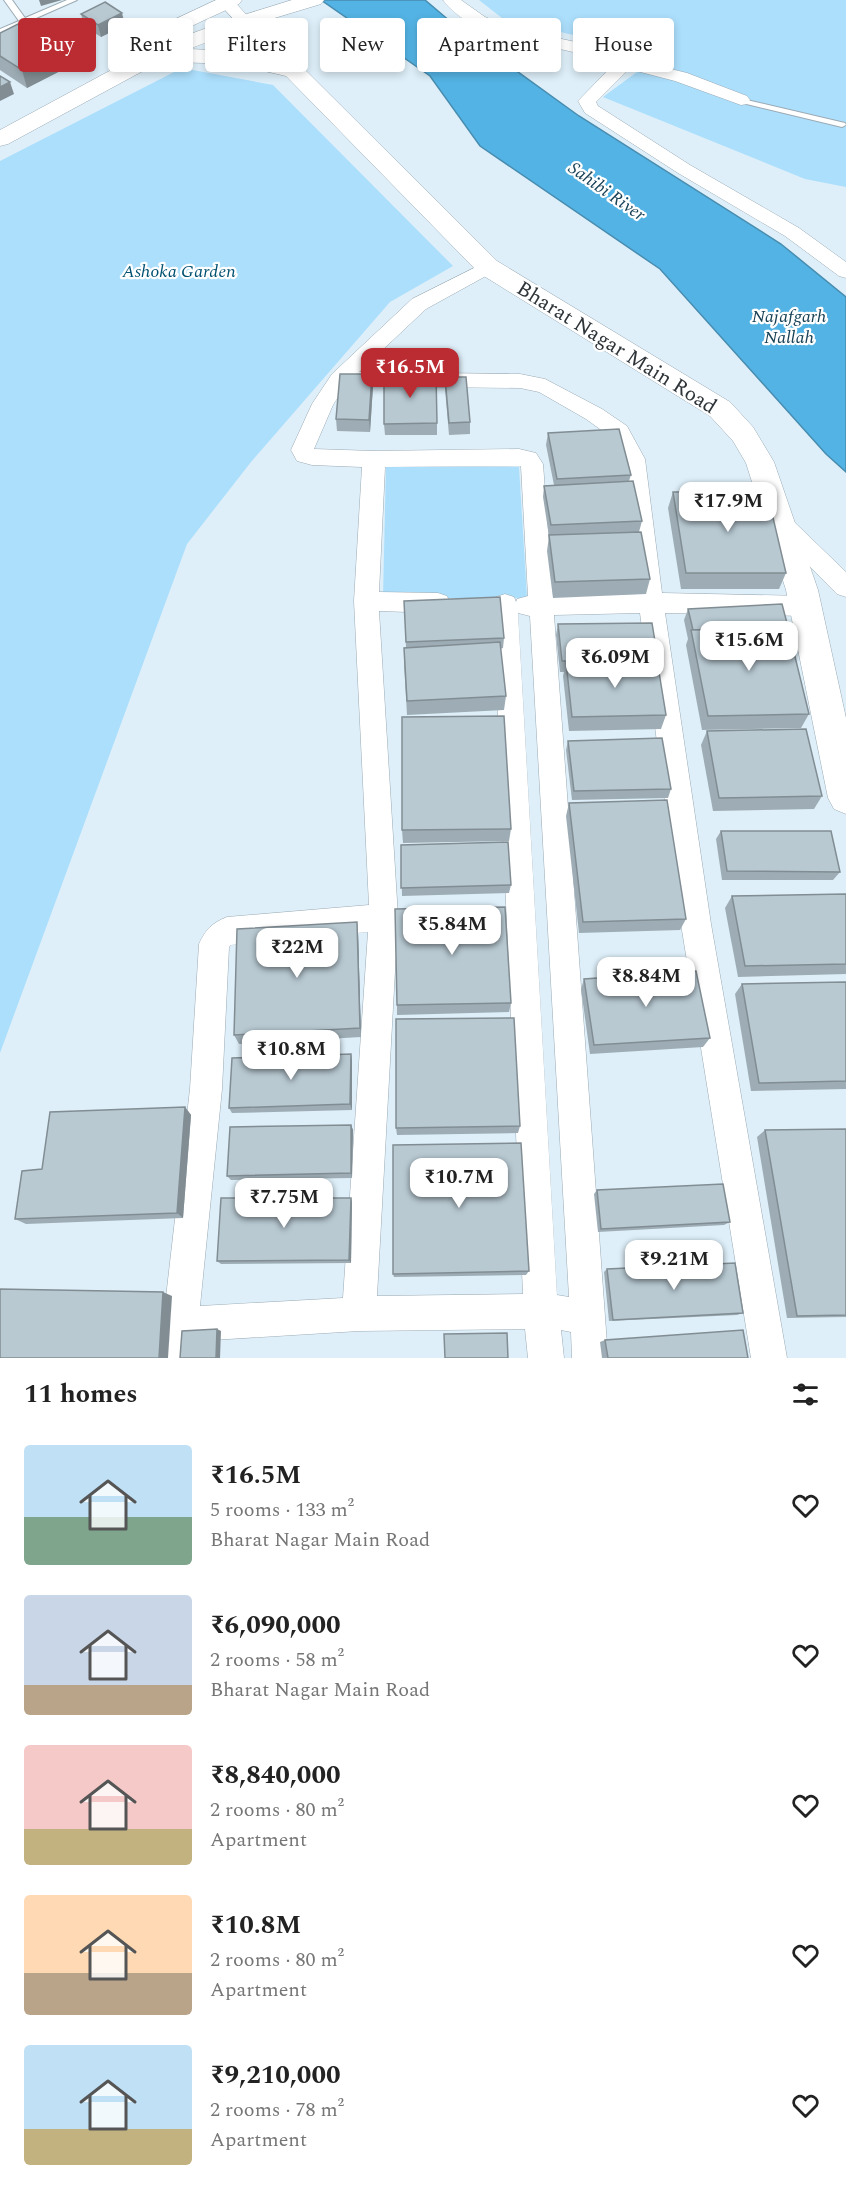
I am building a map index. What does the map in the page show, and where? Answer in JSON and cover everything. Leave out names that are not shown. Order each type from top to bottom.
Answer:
[{"type":"street","points":[[0,118],[231,6],[284,9],[314,0]]},
{"type":"street","points":[[450,0],[471,16],[491,26],[573,46]]},
{"type":"street","points":[[193,31],[231,6]]},
{"type":"street","name":"Bharat Nagar Main Road","points":[[231,6],[242,18]]},
{"type":"street","points":[[0,139],[125,72]]},
{"type":"street","name":"Bharat Nagar Main Road","points":[[293,72],[488,267],[720,409],[742,434],[760,462],[805,606],[846,798]]},
{"type":"street","points":[[613,72],[586,100],[591,109],[684,169],[792,232],[846,272]]},
{"type":"street","points":[[658,72],[681,77],[741,100]]},
{"type":"street","points":[[488,267],[419,304],[339,379],[302,450],[305,455],[312,457],[374,459],[519,457],[528,459],[532,464],[590,1358]]},
{"type":"street","points":[[339,379],[520,381],[545,386],[594,414],[619,432],[634,459],[696,924],[769,1358]]},
{"type":"street","points":[[359,1314],[384,917],[366,602],[374,459]]},
{"type":"street","points":[[780,522],[846,587]]},
{"type":"street","points":[[366,602],[540,607],[652,603],[805,606]]},
{"type":"street","points":[[482,604],[546,1358]]},
{"type":"street","points":[[177,1358],[206,1089],[214,944],[219,936],[228,931],[384,917]]},
{"type":"street","points":[[181,1324],[359,1314],[541,1311],[587,1316]]},
{"type":"lane","points":[[8,0],[21,18]]},
{"type":"lane","points":[[30,18],[73,0]]},
{"type":"lane","points":[[0,32],[18,23]]},
{"type":"lane","points":[[741,100],[842,125]]},
{"type":"green space","points":[[479,0],[846,0],[846,187],[805,179],[603,97],[637,72],[674,72],[674,18],[573,18],[573,35],[561,32],[561,18],[502,18]]},
{"type":"green space","name":"Ashoka Garden","points":[[193,70],[273,85],[453,266],[390,302],[251,462],[187,544],[0,1053],[0,161],[174,72],[193,72]]},
{"type":"green space","points":[[386,466],[519,467],[527,598],[383,598]]},
{"type":"water","name":"Najafgarh Nallah","points":[[321,0],[425,0],[446,18],[417,18],[417,67],[405,59],[405,18],[347,18]]},
{"type":"water","name":"Najafgarh Nallah","points":[[424,72],[518,72],[579,116],[781,244],[846,297],[846,472],[826,454],[660,269],[480,146],[430,76]]},
{"type":"building","points":[[105,2],[122,13],[98,25],[96,18],[87,18],[81,14]]},
{"type":"building","points":[[18,24],[18,67],[0,56],[0,33]]},
{"type":"building","points":[[0,76],[10,82],[0,87]]},
{"type":"building","points":[[340,374],[372,374],[369,420],[336,419]]},
{"type":"building","points":[[384,375],[436,375],[437,423],[384,424]]},
{"type":"building","points":[[445,377],[466,377],[470,422],[449,423]]},
{"type":"building","points":[[619,429],[631,475],[557,479],[548,433]]},
{"type":"building","points":[[633,481],[642,521],[551,525],[544,486]]},
{"type":"building","points":[[673,492],[767,492],[786,573],[686,573]]},
{"type":"building","points":[[641,532],[650,579],[555,582],[549,535]]},
{"type":"building","points":[[500,597],[504,638],[406,642],[404,601]]},
{"type":"building","points":[[782,604],[788,627],[693,630],[688,609]]},
{"type":"building","points":[[652,623],[658,660],[562,661],[558,624]]},
{"type":"building","points":[[788,628],[809,714],[708,716],[691,630]]},
{"type":"building","points":[[500,642],[506,696],[407,701],[404,648]]},
{"type":"building","points":[[657,660],[666,715],[572,717],[566,662]]},
{"type":"building","points":[[504,716],[511,829],[402,830],[402,717]]},
{"type":"building","points":[[806,729],[822,796],[719,798],[707,731]]},
{"type":"building","points":[[662,738],[671,789],[574,791],[568,741]]},
{"type":"building","points":[[667,800],[686,919],[583,922],[569,803]]},
{"type":"building","points":[[721,831],[831,831],[840,872],[727,871]]},
{"type":"building","points":[[508,842],[511,885],[401,888],[401,845]]},
{"type":"building","points":[[846,894],[846,964],[745,966],[732,896]]},
{"type":"building","points":[[505,907],[511,1003],[397,1005],[395,909]]},
{"type":"building","points":[[357,922],[360,1028],[234,1035],[237,929]]},
{"type":"building","points":[[696,971],[710,1038],[594,1045],[584,979]]},
{"type":"building","points":[[846,982],[846,1081],[759,1083],[742,984]]},
{"type":"building","points":[[514,1018],[520,1126],[396,1128],[396,1019]]},
{"type":"building","points":[[351,1054],[350,1104],[229,1108],[232,1058]]},
{"type":"building","points":[[185,1107],[177,1213],[15,1219],[22,1171],[42,1169],[50,1112]]},
{"type":"building","points":[[351,1125],[351,1173],[227,1176],[230,1127]]},
{"type":"building","points":[[846,1129],[846,1315],[797,1316],[765,1130]]},
{"type":"building","points":[[521,1143],[529,1271],[393,1274],[393,1145]]},
{"type":"building","points":[[723,1184],[730,1222],[601,1229],[597,1190]]},
{"type":"building","points":[[221,1198],[351,1198],[349,1260],[217,1261]]},
{"type":"building","points":[[735,1263],[743,1313],[613,1320],[607,1269]]},
{"type":"building","points":[[0,1289],[163,1292],[159,1358],[0,1358]]},
{"type":"building","points":[[217,1329],[216,1358],[180,1358],[182,1331]]},
{"type":"building","points":[[743,1330],[748,1358],[608,1358],[605,1340]]},
{"type":"building","points":[[507,1333],[508,1358],[445,1358],[444,1334]]},
{"type":"water label","name":"Sahibi River","points":[[607,191]]}]
